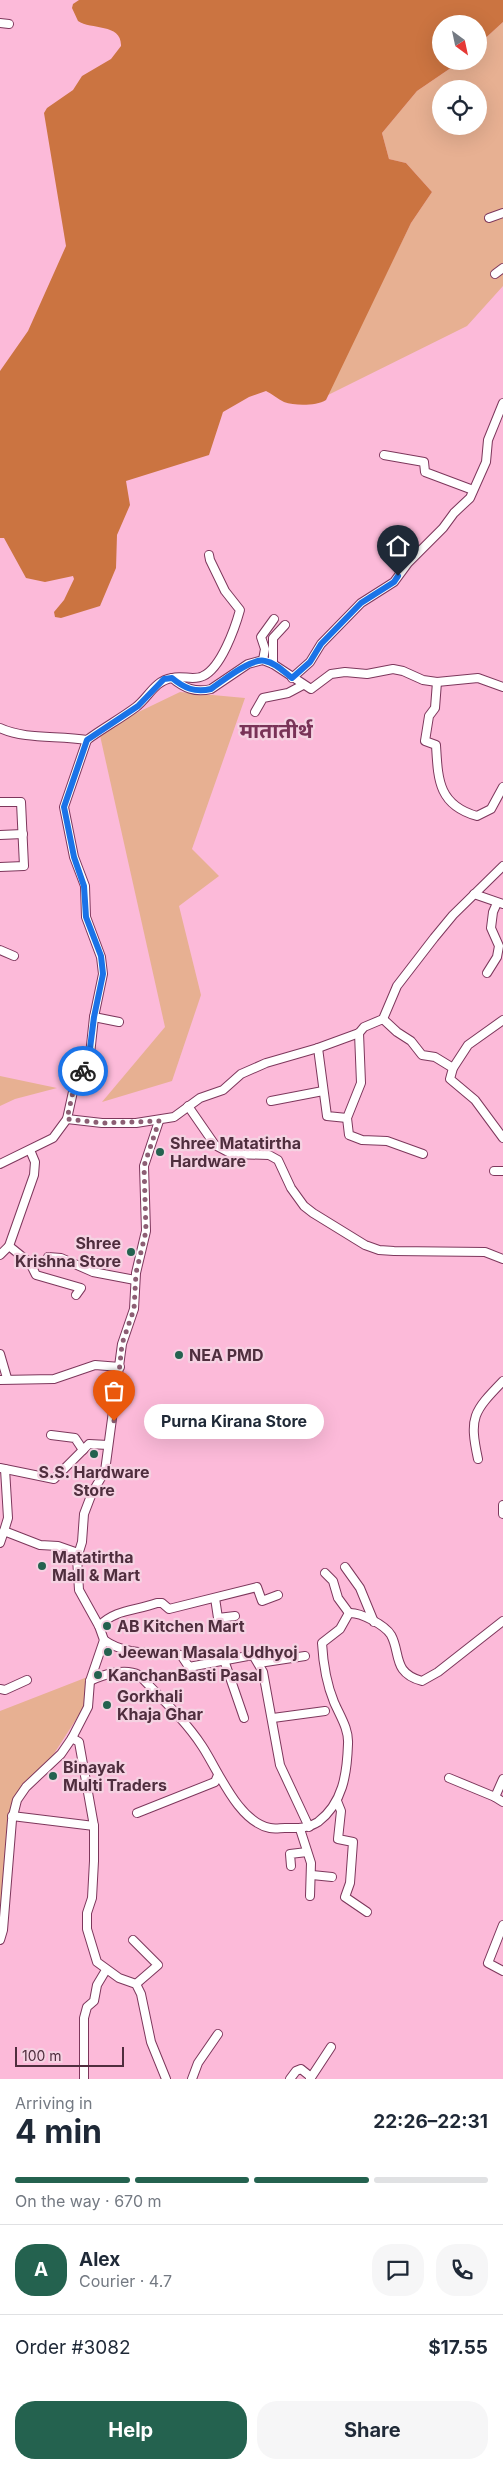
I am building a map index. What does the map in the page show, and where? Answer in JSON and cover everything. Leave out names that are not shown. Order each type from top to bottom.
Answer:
[{"type":"street","points":[[0,23],[10,24]]},
{"type":"street","points":[[489,218],[503,213]]},
{"type":"street","points":[[495,274],[503,268]]},
{"type":"street","points":[[292,678],[310,662],[321,644],[361,603],[394,582],[408,564],[443,528],[454,513],[470,498],[486,462],[488,440],[503,403]]},
{"type":"street","points":[[384,454],[424,462],[426,472],[473,490]]},
{"type":"street","points":[[0,1164],[53,1138],[67,1119],[76,1078],[88,1064],[94,1017],[103,974],[101,956],[86,917],[84,886],[74,857],[64,807],[87,740],[138,706],[164,679],[180,676],[196,678],[209,672],[227,644],[240,610],[225,591],[210,560],[210,555]]},
{"type":"street","points":[[263,660],[265,649],[261,637],[274,619]]},
{"type":"street","points":[[273,664],[273,638],[285,625]]},
{"type":"street","points":[[172,678],[183,687],[204,691],[211,689],[248,664],[263,660],[273,664],[311,689],[326,677],[336,673],[367,674],[393,669],[403,671],[422,680],[437,682],[478,678],[503,687]]},
{"type":"street","points":[[437,682],[435,708],[429,716],[425,741],[436,745],[438,776],[445,797],[470,814],[477,816],[491,809],[503,787]]},
{"type":"street","points":[[255,712],[263,698],[288,693],[303,685]]},
{"type":"street","points":[[0,728],[14,734],[66,736],[87,740]]},
{"type":"street","points":[[0,802],[22,802],[24,866],[0,867]]},
{"type":"street","points":[[0,835],[23,834]]},
{"type":"street","points":[[67,1119],[102,1123],[159,1121],[174,1117],[200,1098],[222,1090],[241,1074],[266,1063],[318,1048],[359,1033],[364,1027],[383,1019],[397,986],[453,914],[503,866]]},
{"type":"street","points":[[474,894],[500,903],[493,912],[491,928],[499,946],[497,957],[487,973]]},
{"type":"street","points":[[0,950],[14,956]]},
{"type":"street","points":[[94,1017],[119,1022]]},
{"type":"street","points":[[383,1019],[397,1032],[411,1041],[422,1055],[435,1057],[453,1068]]},
{"type":"street","points":[[503,1020],[468,1045],[453,1068],[450,1079],[452,1083],[475,1100],[503,1138]]},
{"type":"street","points":[[359,1033],[361,1083],[347,1118],[349,1135],[362,1140],[387,1142],[423,1154]]},
{"type":"street","points":[[318,1048],[327,1116],[347,1118]]},
{"type":"street","points":[[271,1100],[323,1091]]},
{"type":"street","points":[[188,1106],[216,1145],[232,1154],[269,1155],[278,1160],[291,1188],[304,1206],[366,1245],[379,1250],[485,1252],[503,1259]]},
{"type":"street","points":[[159,1121],[144,1166],[146,1231],[136,1280],[134,1309],[122,1344],[105,1471],[92,1493],[84,1514],[82,1542],[78,1553],[79,1590],[99,1626],[104,1640],[113,1647],[128,1652],[180,1655],[189,1667],[253,1655],[263,1672],[280,1765],[288,1786],[309,1826]]},
{"type":"street","points":[[0,1255],[9,1246],[34,1175],[35,1162],[30,1150]]},
{"type":"street","points":[[494,1172],[503,1171]]},
{"type":"street","points":[[9,1246],[30,1263],[36,1275],[81,1288],[76,1295]]},
{"type":"street","points":[[48,1258],[61,1258],[93,1272],[136,1280]]},
{"type":"street","points":[[0,1354],[3,1379],[54,1379],[95,1365],[120,1367]]},
{"type":"street","points":[[478,1459],[472,1420],[487,1397],[503,1381]]},
{"type":"street","points":[[51,1435],[76,1438],[83,1450]]},
{"type":"street","points":[[0,1543],[8,1518],[3,1468],[54,1478],[89,1444],[108,1445]]},
{"type":"street","points":[[503,1505],[503,1514]]},
{"type":"street","points":[[0,1513],[8,1518]]},
{"type":"street","points":[[4,1531],[40,1545],[58,1546],[78,1553]]},
{"type":"street","points":[[345,1567],[360,1588],[374,1622]]},
{"type":"street","points":[[325,1573],[333,1581],[338,1598],[349,1613]]},
{"type":"street","points":[[99,1626],[108,1618],[120,1612],[156,1603],[162,1603],[169,1609],[257,1587],[262,1602],[278,1596]]},
{"type":"street","points":[[215,1598],[218,1618],[235,1616]]},
{"type":"street","points":[[349,1613],[356,1612],[391,1634],[397,1662],[413,1679],[422,1681],[438,1672],[503,1621]]},
{"type":"street","points":[[90,1681],[111,1673],[133,1672],[139,1675],[201,1745],[218,1775],[243,1811],[260,1824],[270,1828],[300,1829],[322,1819],[341,1795],[348,1742],[343,1718],[334,1701],[322,1643],[340,1629],[349,1613]]},
{"type":"street","points":[[0,1940],[3,1930],[12,1816],[17,1800],[26,1787],[61,1754],[72,1738],[88,1708],[90,1681],[104,1640]]},
{"type":"street","points":[[259,1663],[305,1656]]},
{"type":"street","points":[[224,1660],[244,1718]]},
{"type":"street","points":[[0,1689],[6,1690],[27,1680]]},
{"type":"street","points":[[272,1718],[325,1711]]},
{"type":"street","points":[[72,1738],[79,1742],[94,1826],[92,1898],[87,1913],[87,1929],[97,1962],[119,1978],[136,1984],[141,1994],[152,2042],[169,2078]]},
{"type":"street","points":[[137,1813],[215,1782],[218,1775]]},
{"type":"street","points":[[449,1778],[503,1802]]},
{"type":"street","points":[[495,1797],[503,1778]]},
{"type":"street","points":[[337,1801],[342,1812],[338,1839],[353,1842],[350,1883],[344,1897],[367,1912]]},
{"type":"street","points":[[12,1816],[94,1826]]},
{"type":"street","points":[[300,1829],[311,1863],[310,1896]]},
{"type":"street","points":[[291,1866],[290,1854],[307,1852]]},
{"type":"street","points":[[312,1874],[332,1876]]},
{"type":"street","points":[[503,1925],[488,1964],[503,1971]]},
{"type":"street","points":[[133,1940],[158,1965],[136,1984]]},
{"type":"street","points":[[84,2079],[84,2018],[87,2007],[94,2001],[97,1985],[106,1970]]},
{"type":"street","points":[[192,2079],[198,2063],[218,2034]]},
{"type":"street","points":[[290,2079],[296,2071],[301,2069],[310,2078],[331,2047]]},
{"type":"shaded area","points":[[79,0],[503,0],[503,22],[488,36],[488,15],[432,15],[432,70],[448,70],[417,91],[382,133],[389,159],[406,163],[432,192],[411,223],[326,400],[305,405],[294,404],[284,402],[266,391],[249,397],[223,412],[209,455],[126,481],[130,505],[117,535],[116,568],[100,606],[61,618],[55,617],[54,612],[64,600],[74,579],[73,576],[45,582],[26,578],[4,538],[0,538],[0,371],[28,331],[66,246],[44,113],[47,108],[73,90],[82,76],[111,59],[121,46],[117,34],[111,30],[78,21],[72,8],[73,4]]},
{"type":"shaded area","points":[[503,22],[503,286],[467,326],[326,396],[411,223],[432,192],[406,163],[389,159],[382,133],[417,91],[432,81],[432,135],[487,135],[487,80],[433,80],[448,70],[488,70],[488,36]]},
{"type":"shaded area","points":[[180,692],[245,698],[192,849],[219,876],[179,906],[201,995],[172,1081],[102,1102],[165,1027],[99,731]]},
{"type":"shaded area","points":[[0,1076],[57,1088],[15,1099],[0,1106]]},
{"type":"shaded area","points":[[90,1676],[84,1707],[48,1763],[13,1798],[0,1932],[0,1711]]},
{"type":"way so far","points":[[83,1071],[76,1078],[67,1119],[102,1123],[159,1121],[150,1141],[144,1166],[146,1231],[141,1259],[136,1273],[134,1309],[122,1344],[114,1421]]},
{"type":"place","name":"Shree Matatirtha Hardware","points":[[160,1152]]},
{"type":"place","name":"Shree Krishna Store","points":[[131,1252]]},
{"type":"place","name":"NEA PMD","points":[[179,1355]]},
{"type":"place","name":"Purna Kirana Store","points":[[114,1421]]},
{"type":"place","name":"S.S. Hardware Store","points":[[94,1454]]},
{"type":"place","name":"Matatirtha Mall & Mart","points":[[42,1566]]},
{"type":"place","name":"AB Kitchen Mart","points":[[107,1626]]},
{"type":"place","name":"Jeewan Masala Udhyoj","points":[[108,1652]]},
{"type":"place","name":"KanchanBasti Pasal","points":[[98,1675]]},
{"type":"place","name":"Gorkhali Khaja Ghar","points":[[107,1705]]},
{"type":"place","name":"Binayak Multi Traders","points":[[53,1776]]},
{"type":"district","name":"मातातीर्थ","points":[[276,731]]},
{"type":"route","points":[[83,1071],[88,1064],[94,1017],[103,974],[101,956],[86,917],[84,886],[74,857],[64,807],[87,740],[138,706],[153,688],[164,679],[172,678],[183,687],[204,691],[211,689],[248,664],[263,660],[273,664],[292,678],[310,662],[321,644],[361,603],[394,582],[398,576]]}]
